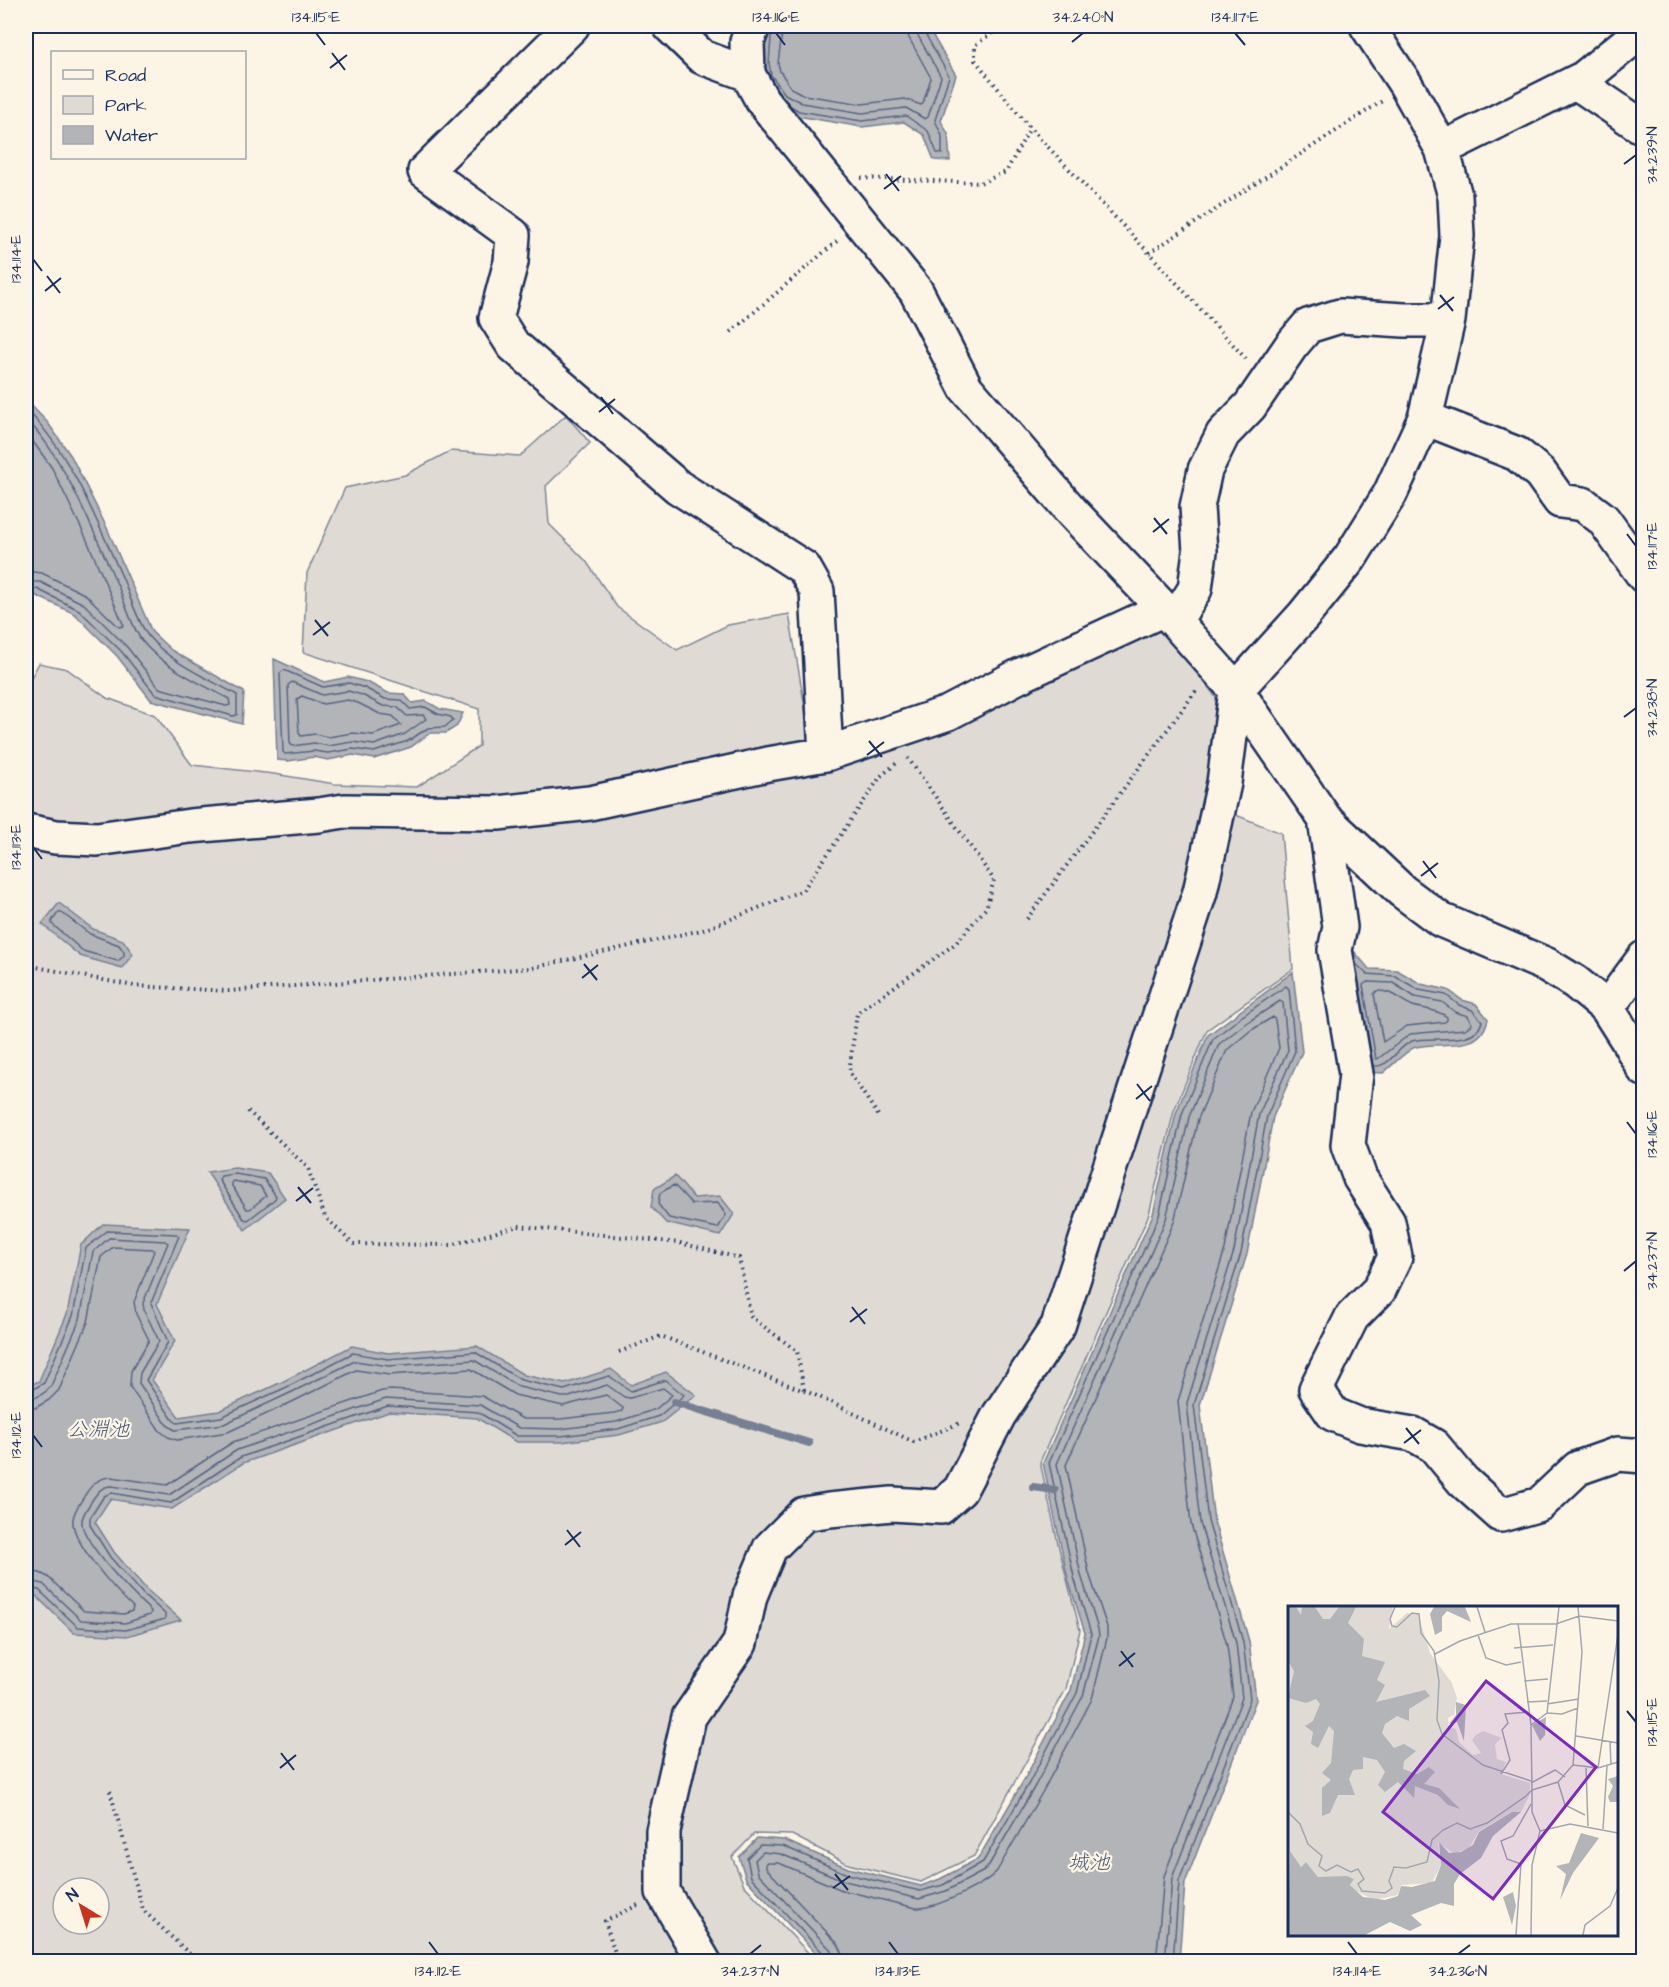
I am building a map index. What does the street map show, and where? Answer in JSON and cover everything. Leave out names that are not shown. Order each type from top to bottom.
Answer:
[{"type":"street","points":[[572,26],[425,171],[513,235],[511,262],[496,318],[513,345],[678,487],[804,568],[818,591],[826,754]]},
{"type":"street","points":[[670,26],[702,57],[748,74]]},
{"type":"street","points":[[753,26],[747,42],[748,74],[762,100],[916,291],[966,388],[1073,513],[1236,690],[1325,819],[1402,891],[1441,920],[1547,965],[1575,982],[1607,1008],[1644,1069]]},
{"type":"street","points":[[704,1962],[663,1893],[663,1831],[689,1717],[740,1643],[750,1596],[771,1548],[804,1514],[892,1504],[941,1507],[960,1490],[999,1415],[1058,1326],[1200,892],[1224,783],[1236,690],[1304,615],[1350,558],[1390,494],[1425,418],[1448,320],[1457,236],[1455,196],[1442,149],[1406,85],[1367,26]]},
{"type":"street","points":[[1442,149],[1584,78],[1644,29]]},
{"type":"street","points":[[1576,82],[1644,128]]},
{"type":"street","points":[[26,831],[56,837],[97,839],[190,826],[344,811],[498,813],[590,803],[768,764],[826,754],[948,713],[1017,677],[1169,615],[1195,589],[1200,551],[1197,507],[1205,470],[1223,434],[1250,406],[1291,346],[1308,326],[1340,316],[1448,320]]},
{"type":"street","points":[[1425,418],[1517,454],[1540,473],[1560,501],[1583,504],[1603,519],[1644,576]]},
{"type":"street","points":[[1325,819],[1340,927],[1335,950],[1356,1074],[1348,1145],[1360,1178],[1388,1222],[1395,1257],[1379,1290],[1352,1317],[1316,1389],[1333,1414],[1360,1425],[1413,1434],[1434,1446],[1463,1481],[1501,1515],[1540,1504],[1578,1468],[1618,1454],[1644,1456]]},
{"type":"street","points":[[1607,1008],[1644,958]]},
{"type":"path","points":[[1002,26],[975,45],[975,60],[1030,128],[1268,382]]},
{"type":"path","points":[[1149,253],[1406,85]]},
{"type":"path","points":[[831,186],[862,178],[980,183],[1006,172],[1030,128]]},
{"type":"path","points":[[731,332],[860,221]]},
{"type":"path","points":[[1027,919],[1215,666]]},
{"type":"path","points":[[26,965],[134,986],[229,992],[531,968],[706,929],[803,890],[881,776],[906,756],[994,880],[986,908],[956,944],[857,1013],[849,1072],[878,1115]]},
{"type":"path","points":[[248,1111],[308,1168],[325,1217],[353,1244],[451,1245],[518,1226],[680,1243],[739,1258],[751,1317],[797,1351],[804,1390]]},
{"type":"path","points":[[619,1352],[661,1336],[804,1390],[914,1442],[962,1422],[999,1415]]},
{"type":"path","points":[[110,1791],[143,1910],[198,1962]]},
{"type":"path","points":[[618,1962],[605,1921],[663,1893]]},
{"type":"green space","points":[[566,415],[590,443],[546,486],[549,524],[586,561],[617,607],[677,650],[728,625],[789,614],[810,737],[826,763],[1162,627],[1244,734],[1231,813],[1281,833],[1293,969],[1207,1030],[1174,1111],[1149,1214],[1040,1462],[1080,1630],[1066,1689],[974,1856],[921,1882],[848,1864],[792,1835],[754,1834],[732,1857],[744,1885],[816,1961],[26,1961],[26,687],[39,663],[67,669],[107,698],[155,715],[192,765],[274,774],[335,784],[417,787],[479,746],[479,709],[303,652],[307,573],[345,488],[405,475],[450,451],[520,456]]},
{"type":"water","points":[[761,26],[927,26],[956,75],[941,121],[948,134],[950,161],[934,160],[924,135],[904,122],[862,127],[797,116],[775,105],[758,80]]},
{"type":"water","points":[[26,400],[48,423],[71,456],[107,528],[152,632],[171,650],[244,692],[242,724],[151,700],[117,656],[75,614],[35,595],[26,603]]},
{"type":"water","points":[[274,659],[324,682],[348,677],[367,682],[388,693],[404,694],[412,703],[426,701],[440,709],[463,713],[457,726],[446,733],[430,733],[411,747],[374,759],[353,755],[328,760],[314,757],[288,761],[277,760]]},
{"type":"water","points":[[59,903],[93,929],[123,940],[133,954],[122,968],[80,956],[42,924]]},
{"type":"water","points":[[1344,950],[1353,950],[1369,969],[1397,970],[1421,984],[1448,990],[1462,1000],[1476,1004],[1488,1019],[1484,1030],[1477,1038],[1469,1042],[1412,1048],[1383,1073],[1363,1072]]},
{"type":"water","name":"城池","points":[[1293,972],[1302,1052],[1273,1117],[1247,1254],[1200,1405],[1214,1521],[1249,1641],[1256,1700],[1185,1883],[1179,1961],[823,1961],[746,1879],[739,1857],[757,1838],[784,1840],[848,1868],[921,1886],[940,1879],[978,1859],[1024,1780],[1071,1690],[1085,1633],[1068,1579],[1043,1463],[1153,1214],[1176,1113],[1208,1035]]},
{"type":"water","points":[[235,1168],[268,1173],[285,1198],[245,1230],[207,1172]]},
{"type":"water","points":[[675,1176],[694,1198],[720,1196],[734,1214],[720,1236],[666,1223],[651,1207],[654,1189]]},
{"type":"water","name":"公淵池","points":[[103,1224],[190,1228],[157,1304],[175,1341],[152,1380],[179,1417],[219,1411],[352,1346],[388,1353],[477,1346],[524,1375],[565,1384],[611,1369],[631,1385],[666,1372],[696,1395],[662,1422],[619,1435],[561,1442],[516,1442],[477,1418],[389,1412],[243,1463],[172,1509],[110,1499],[95,1522],[114,1552],[146,1589],[181,1620],[127,1636],[74,1633],[35,1595],[26,1593],[26,1387],[39,1381],[67,1314],[81,1245]]},
{"type":"waterway","points":[[674,1402],[809,1443]]},
{"type":"waterway","points":[[1033,1487],[1055,1490]]}]
